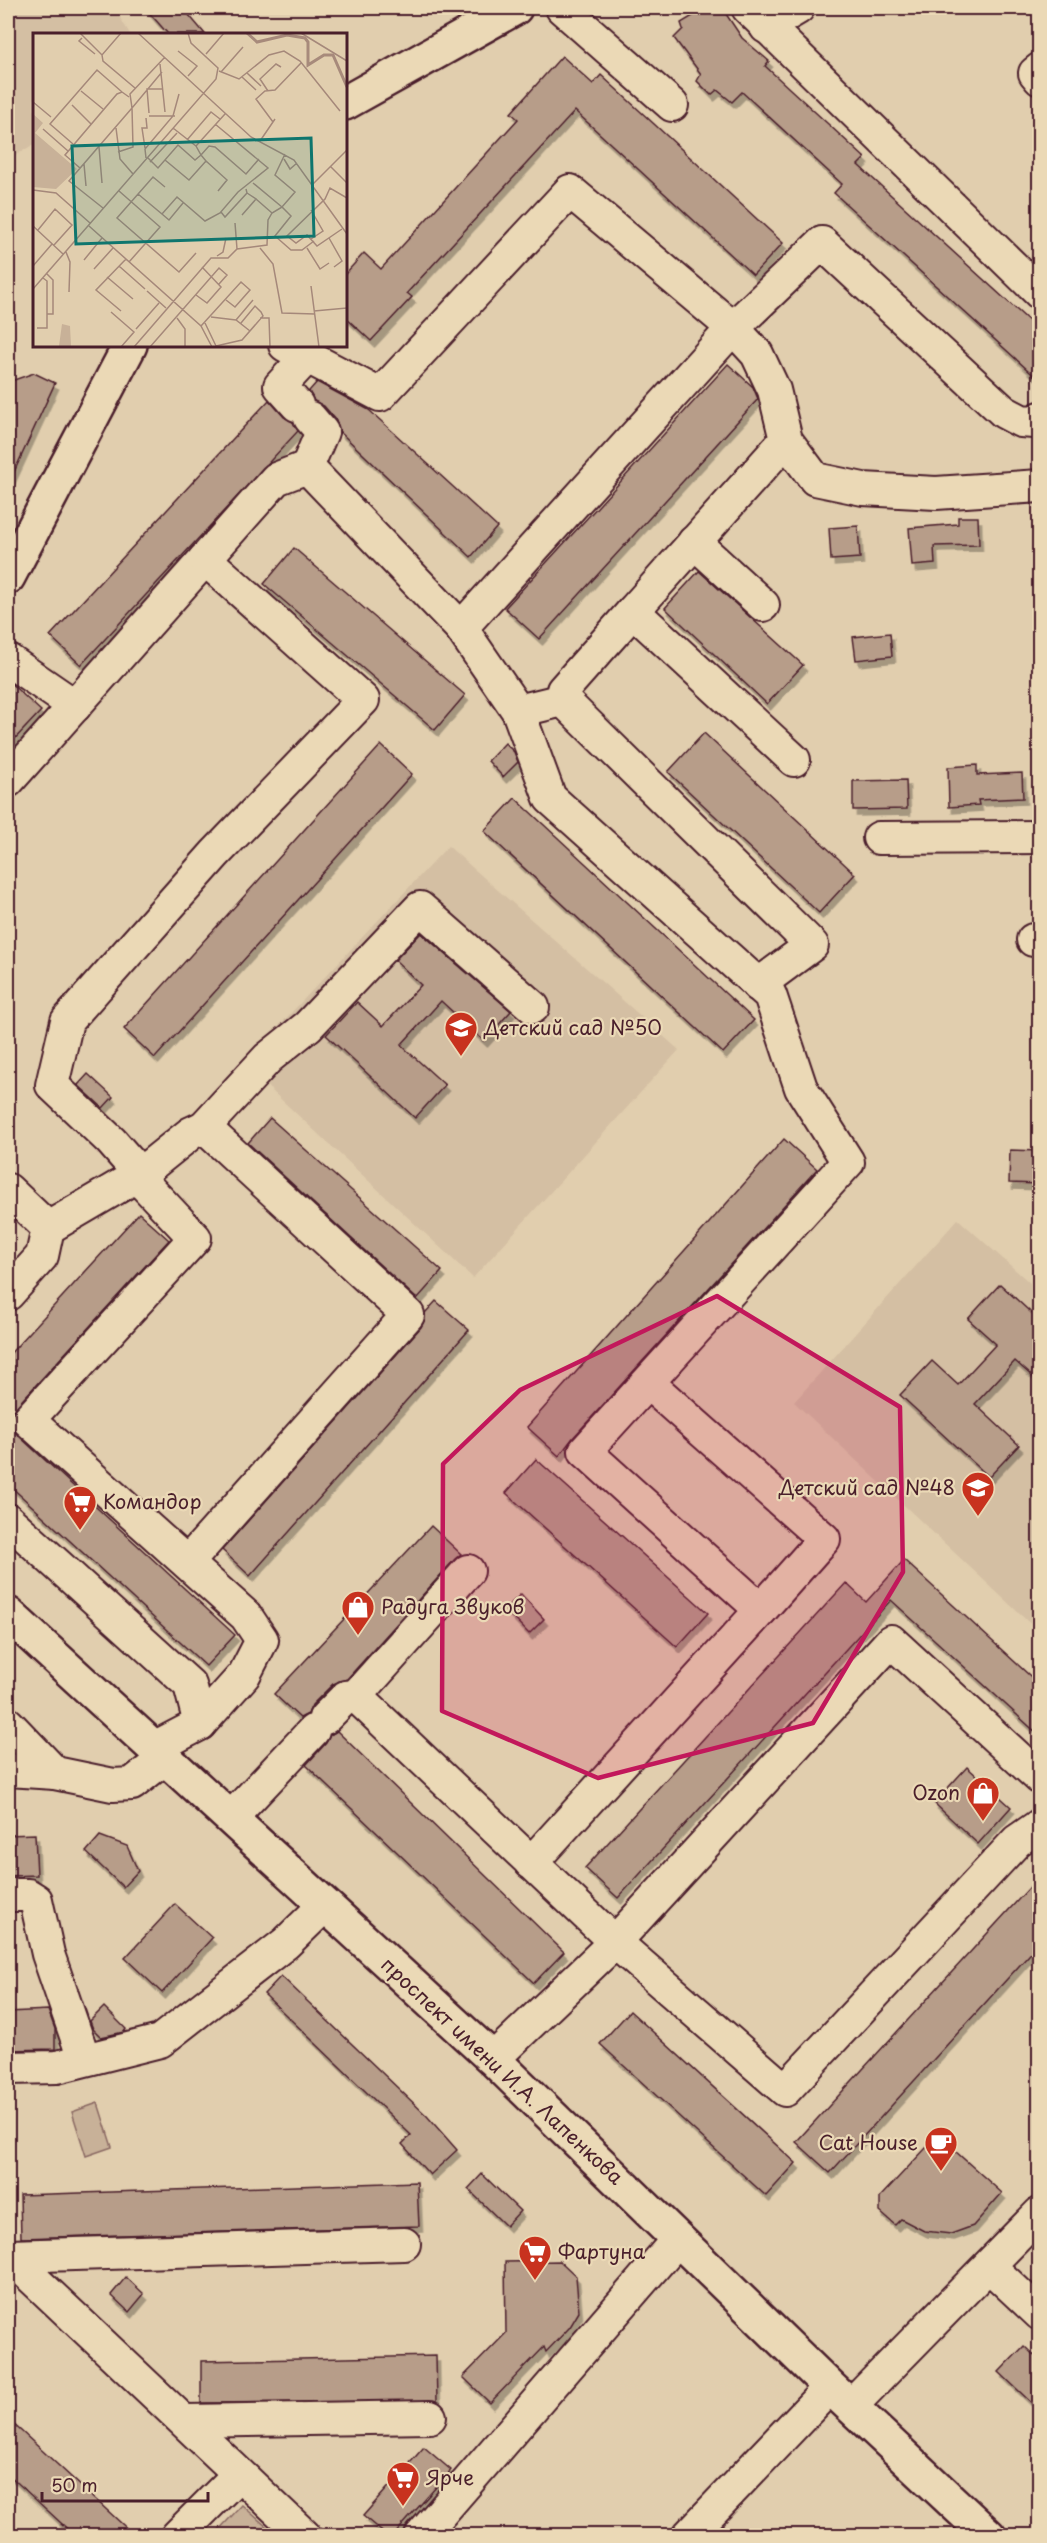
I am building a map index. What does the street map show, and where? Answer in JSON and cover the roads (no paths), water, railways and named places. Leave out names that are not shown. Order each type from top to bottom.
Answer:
[{"type":"main road","points":[[346,102],[507,9]]},
{"type":"main road","points":[[12,556],[129,346]]},
{"type":"main road","name":"проспект имени И.А. Лапенкова","points":[[8,1614],[493,2059],[841,2397],[989,2535]]},
{"type":"street","points":[[562,8],[672,105]]},
{"type":"street","points":[[757,17],[798,8]]},
{"type":"street","points":[[757,17],[1040,293]]},
{"type":"street","points":[[1040,69],[1035,73],[1040,79]]},
{"type":"street","points":[[8,781],[276,479],[307,468],[322,432],[280,386],[295,351],[380,395],[570,191],[733,328],[757,354],[774,390],[786,440],[815,479],[863,489],[936,493],[1040,486]]},
{"type":"street","points":[[461,628],[733,328],[822,243],[1004,412],[1021,421],[1034,422],[1040,418]]},
{"type":"street","points":[[758,985],[813,945],[563,700],[563,690],[786,440]]},
{"type":"street","points":[[307,468],[461,628],[518,711],[550,798],[770,995],[801,1088],[848,1162],[585,1451],[761,1610]]},
{"type":"street","points":[[694,542],[763,605]]},
{"type":"street","points":[[8,1770],[55,1773],[113,1785],[132,1784],[160,1753],[201,1724],[244,1675],[262,1640],[246,1616],[28,1420],[195,1238],[144,1184],[140,1174],[111,1141],[52,1084],[67,1021],[215,854],[363,700],[206,559]]},
{"type":"street","points":[[633,611],[794,760]]},
{"type":"street","points":[[8,660],[75,706]]},
{"type":"street","points":[[518,711],[563,700]]},
{"type":"street","points":[[879,838],[1040,837]]},
{"type":"street","points":[[8,1294],[42,1256],[48,1228],[140,1174],[191,1133],[204,1127],[268,1058],[308,1026],[420,908],[533,1007]]},
{"type":"street","points":[[187,1563],[408,1315],[204,1127]]},
{"type":"street","points":[[8,1190],[48,1228]]},
{"type":"street","points":[[531,1863],[824,1539],[648,1383]]},
{"type":"street","points":[[8,1520],[190,1685],[201,1724]]},
{"type":"street","points":[[231,1818],[346,1697],[356,1696],[468,1571]]},
{"type":"street","points":[[493,2059],[615,1942],[891,1641],[1040,1778]]},
{"type":"street","points":[[356,1696],[615,1942],[785,2090],[1017,1841],[1040,1825]]},
{"type":"street","points":[[8,1724],[55,1773]]},
{"type":"street","points":[[8,1895],[28,1895],[36,1900],[48,1954],[84,2059]]},
{"type":"street","points":[[8,2068],[57,2067],[160,2041],[286,1943],[325,1905]]},
{"type":"street","points":[[688,2535],[989,2266],[1040,2213]]},
{"type":"street","points":[[421,2535],[678,2239]]},
{"type":"street","points":[[8,2255],[404,2244]]},
{"type":"street","points":[[8,2255],[305,2535]]},
{"type":"street","points":[[989,2266],[1040,2314]]},
{"type":"street","points":[[185,2421],[430,2417]]},
{"type":"street","points":[[177,2535],[239,2474]]},
{"type":"place","name":"Детский сад №50","points":[[461,1057]]},
{"type":"place","name":"Детский сад №48","points":[[978,1517]]},
{"type":"place","name":"Командор","points":[[80,1531]]},
{"type":"place","name":"Радуга Звуков","points":[[358,1636]]},
{"type":"place","name":"Ozon","points":[[983,1822]]},
{"type":"place","name":"Cat House","points":[[941,2172]]},
{"type":"place","name":"Фартуна","points":[[535,2281]]},
{"type":"place","name":"Ярче","points":[[403,2507]]}]
